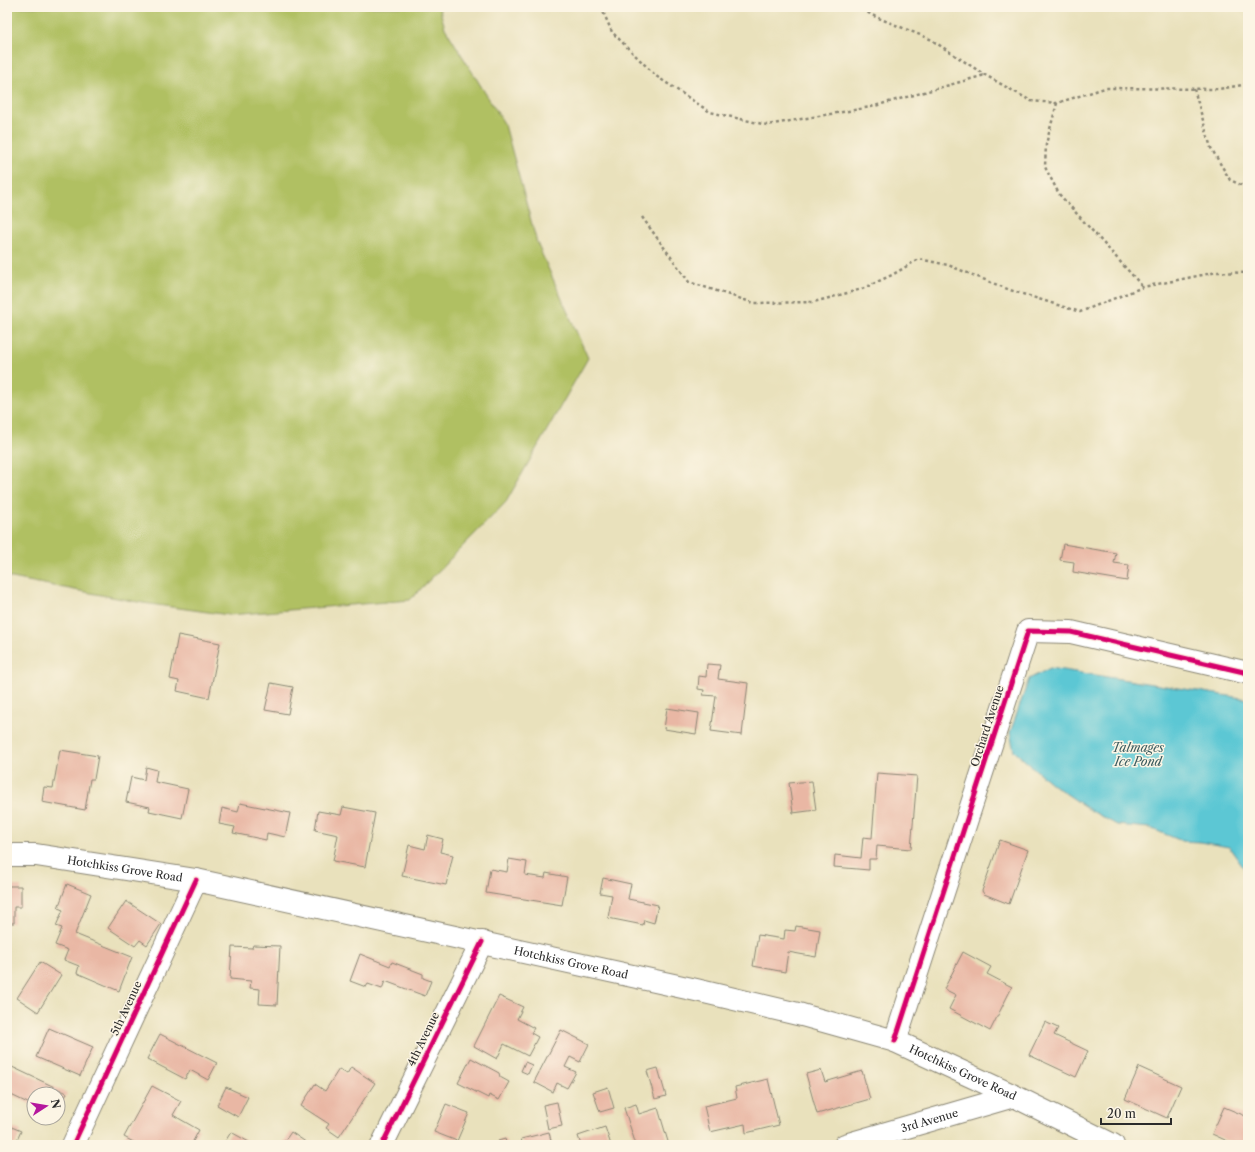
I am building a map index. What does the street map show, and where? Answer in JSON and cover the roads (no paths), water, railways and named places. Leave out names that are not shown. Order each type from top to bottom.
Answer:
[{"type":"street","name":"Orchard Avenue","points":[[896,1041],[1028,631],[1072,632],[1248,673]]},
{"type":"street","name":"Hotchkiss Grove Road","points":[[7,855],[36,855],[196,880],[482,942],[802,1015],[896,1041],[1014,1096],[1113,1145]]},
{"type":"street","name":"5th Avenue","points":[[73,1145],[196,880]]},
{"type":"street","name":"4th Avenue","points":[[382,1145],[482,942]]},
{"type":"street","name":"3rd Avenue","points":[[845,1145],[1014,1096]]},
{"type":"water","name":"Talmages Ice Pond","points":[[1050,668],[1248,699],[1248,874],[1229,847],[1201,842],[1182,841],[1150,828],[1117,825],[1090,810],[1052,784],[1014,751],[1010,733],[1029,679]]}]
